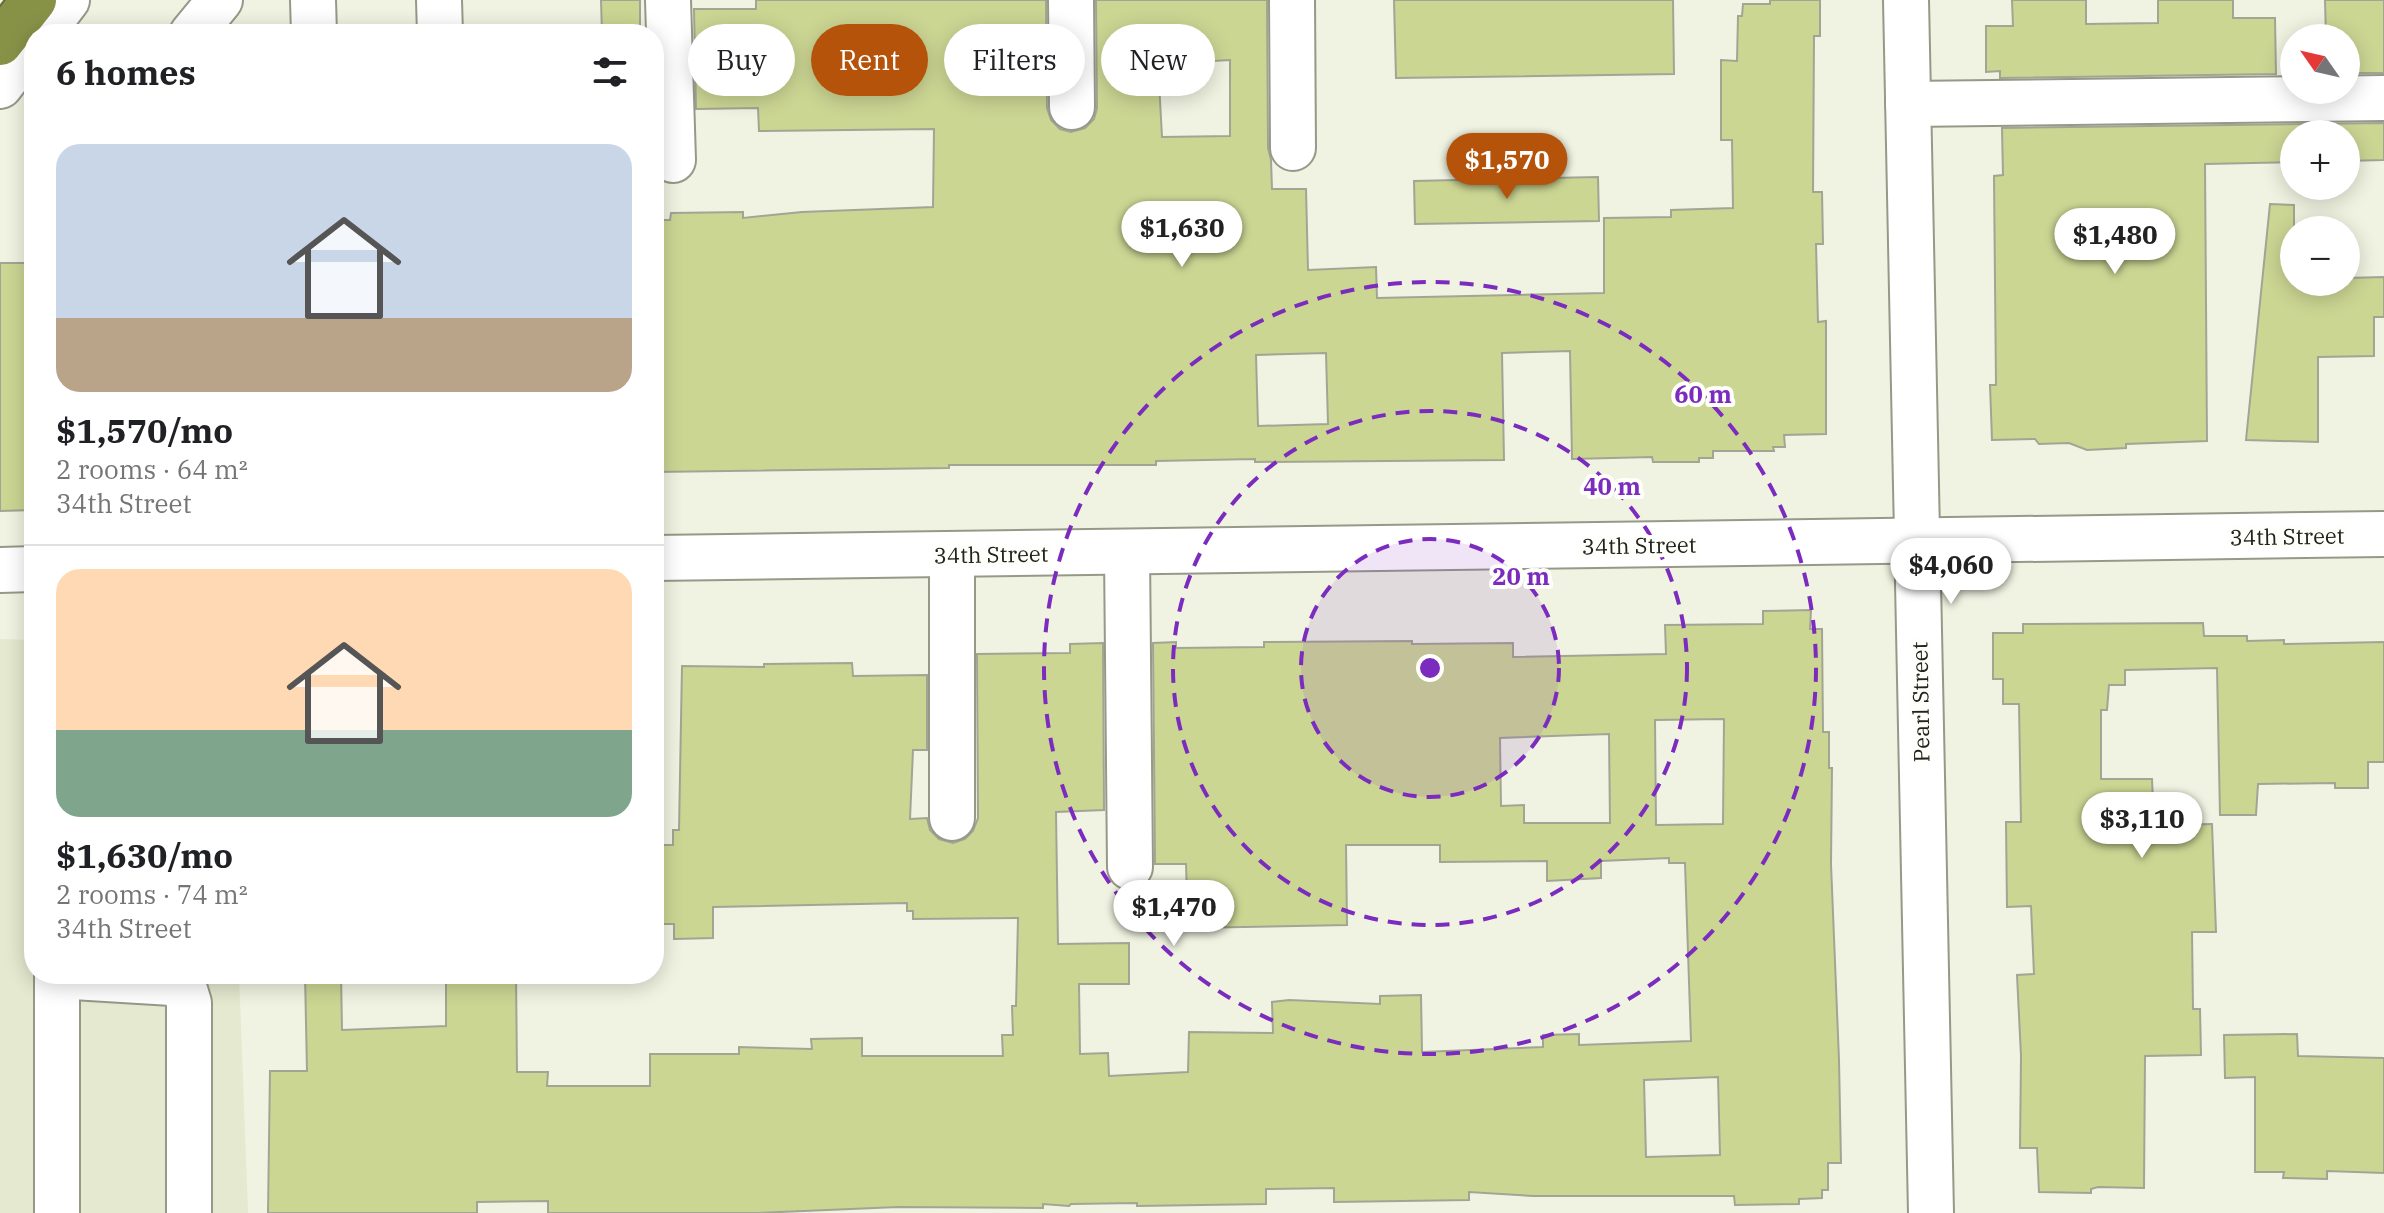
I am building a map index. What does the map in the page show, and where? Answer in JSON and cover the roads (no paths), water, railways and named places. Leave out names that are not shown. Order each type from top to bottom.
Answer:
[{"type":"highway","points":[[0,43],[34,0]]},
{"type":"street","points":[[49,24],[67,0]]},
{"type":"street","points":[[313,0],[314,24]]},
{"type":"street","points":[[439,0],[440,24]]},
{"type":"street","points":[[668,0],[673,160]]},
{"type":"street","points":[[1071,0],[1072,107]]},
{"type":"street","points":[[1292,0],[1293,148]]},
{"type":"street","name":"Pearl Street","points":[[1906,0],[1931,1213]]},
{"type":"street","points":[[0,86],[24,55]]},
{"type":"street","points":[[1908,104],[2384,98]]},
{"type":"street","name":"34th Street","points":[[664,558],[2384,534]]},
{"type":"street","points":[[1127,552],[1130,867]]},
{"type":"street","points":[[952,555],[952,818]]},
{"type":"street","points":[[0,570],[24,569]]},
{"type":"street","points":[[57,984],[57,1213]]},
{"type":"street","points":[[174,984],[185,990],[189,1003],[189,1213]]}]
